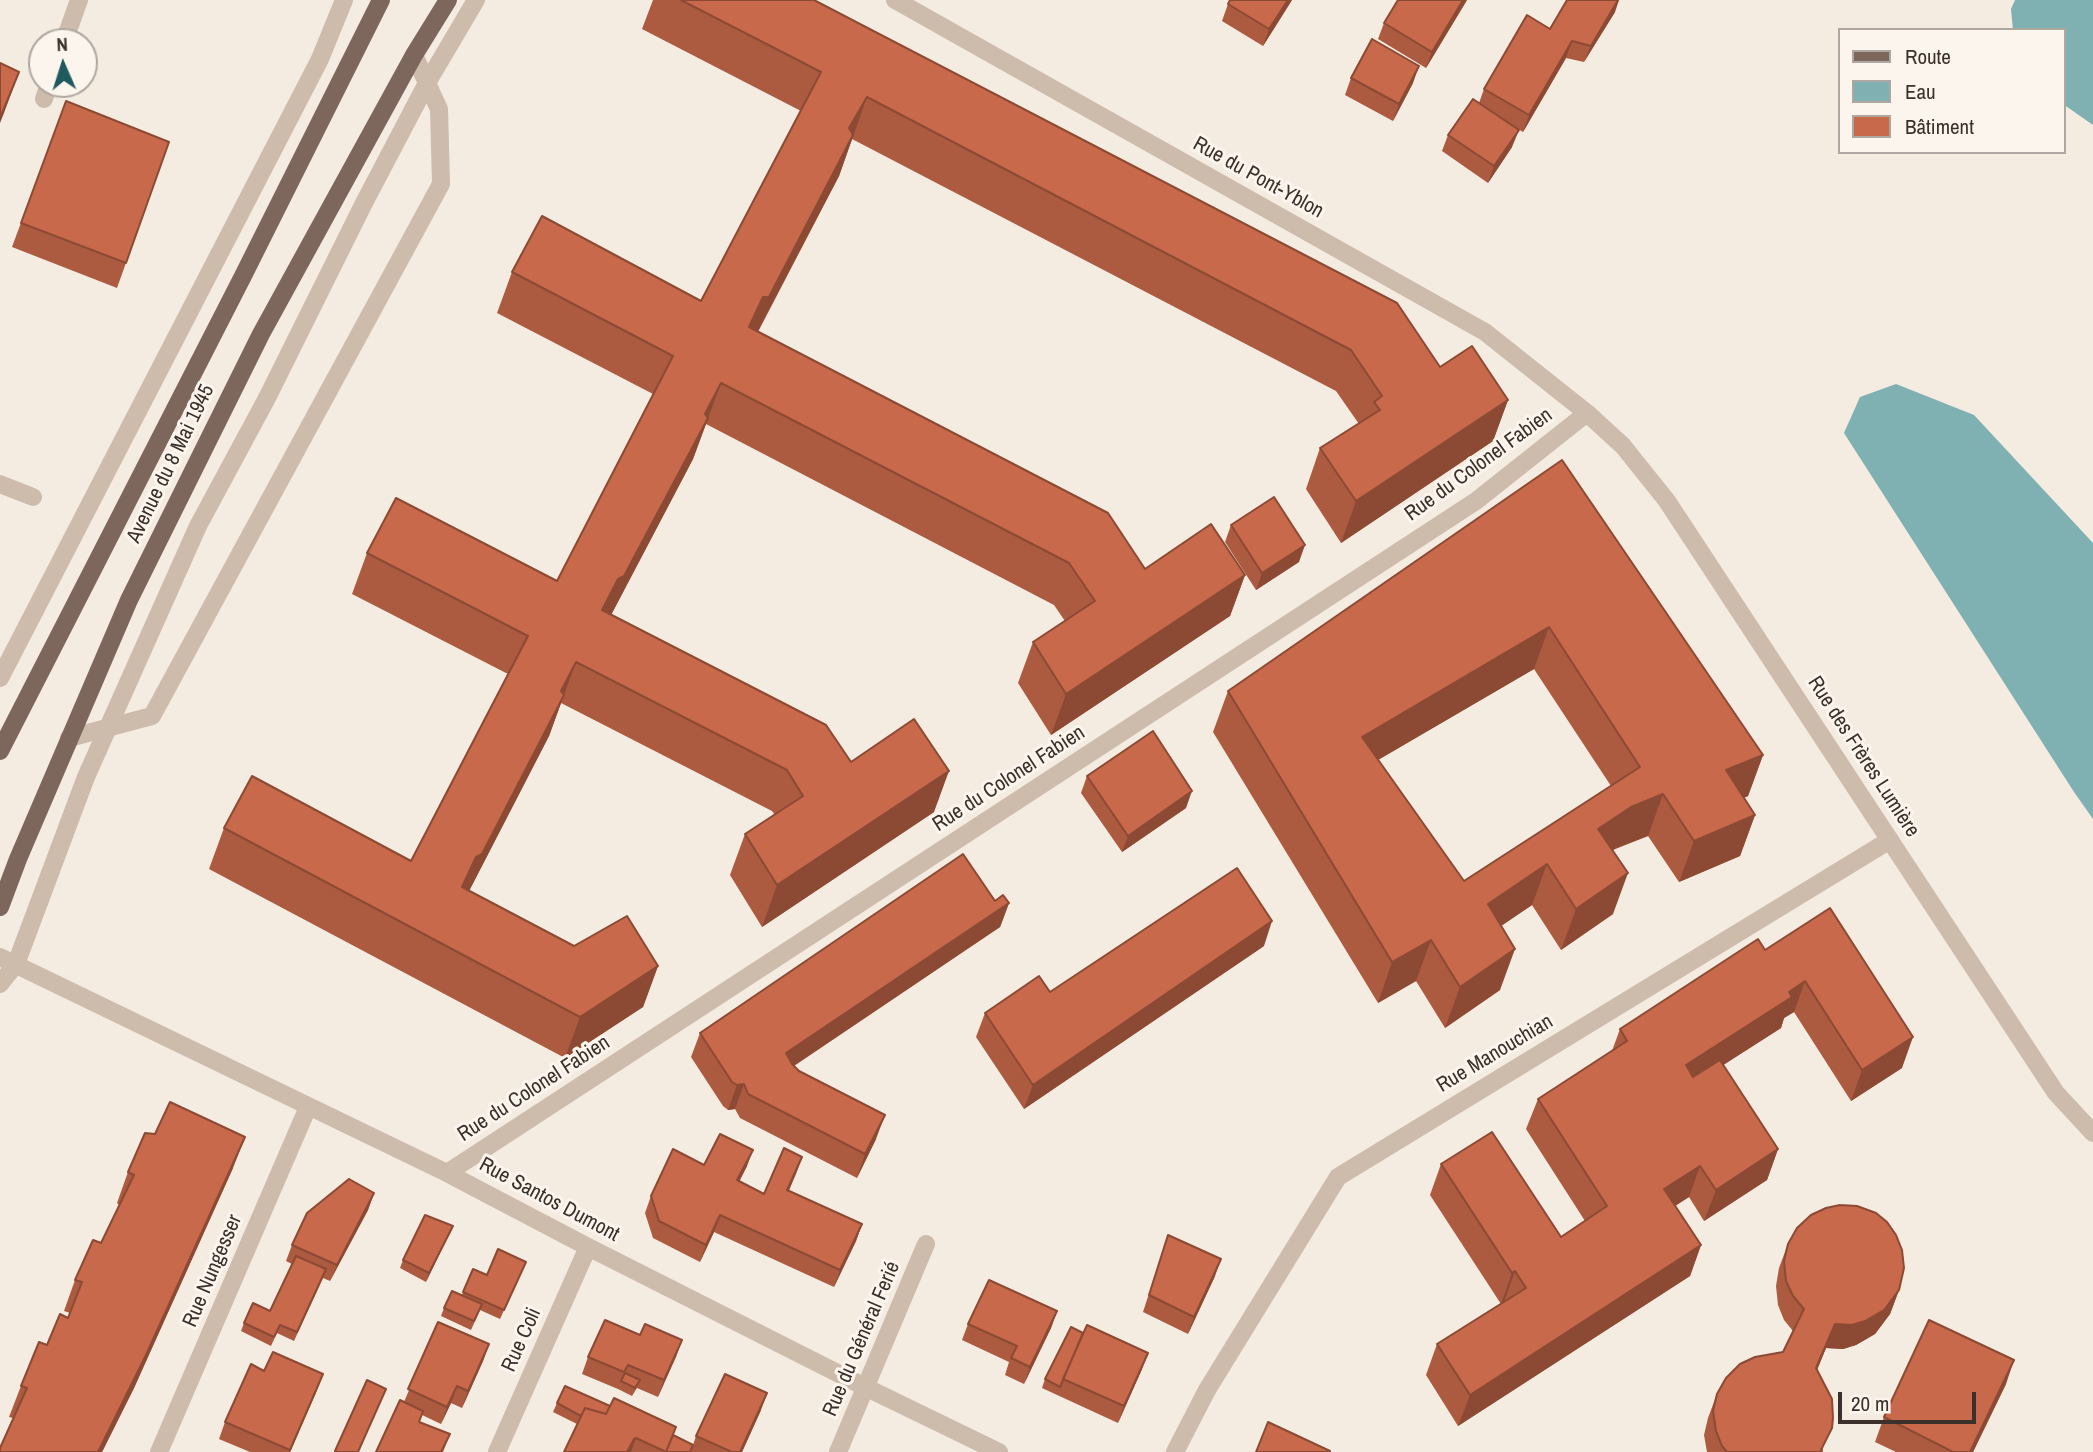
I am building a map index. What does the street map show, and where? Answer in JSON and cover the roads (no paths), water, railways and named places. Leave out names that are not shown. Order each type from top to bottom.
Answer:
[{"type":"main road","name":"Avenue du 8 Mai 1945","points":[[0,751],[381,0]]},
{"type":"main road","name":"Avenue du 8 Mai 1945","points":[[0,907],[129,600],[261,334],[414,55],[448,0]]},
{"type":"street","points":[[69,28],[79,0]]},
{"type":"street","points":[[0,678],[320,59],[344,0]]},
{"type":"street","points":[[0,985],[8,960],[107,728],[198,526],[267,398],[363,203],[427,83],[476,0]]},
{"type":"street","name":"Rue du Pont-Yblon","points":[[895,0],[1485,332],[1587,413]]},
{"type":"street","points":[[69,738],[152,716],[440,184],[439,109],[414,55]]},
{"type":"street","name":"Rue des Frères Lumière","points":[[1587,413],[1623,446],[1667,501],[2056,1093],[2093,1133]]},
{"type":"street","name":"Rue du Colonel Fabien","points":[[447,1173],[1476,501],[1587,413]]},
{"type":"street","points":[[0,484],[33,497]]},
{"type":"street","name":"Rue Manouchian","points":[[1175,1452],[1208,1390],[1338,1177],[1890,840]]},
{"type":"street","name":"Rue Santos Dumont","points":[[8,960],[447,1173],[588,1247],[999,1452]]},
{"type":"street","name":"Rue Nungesser","points":[[159,1452],[308,1107]]},
{"type":"street","name":"Rue du Général Ferié","points":[[838,1452],[926,1244]]},
{"type":"street","name":"Rue Coli","points":[[497,1452],[588,1247]]},
{"type":"water","points":[[2015,0],[2093,0],[2093,125],[2065,105],[2065,28],[2013,28],[2011,9]]},
{"type":"water","points":[[1896,384],[1974,415],[2093,543],[2093,819],[1844,433],[1860,397]]}]
